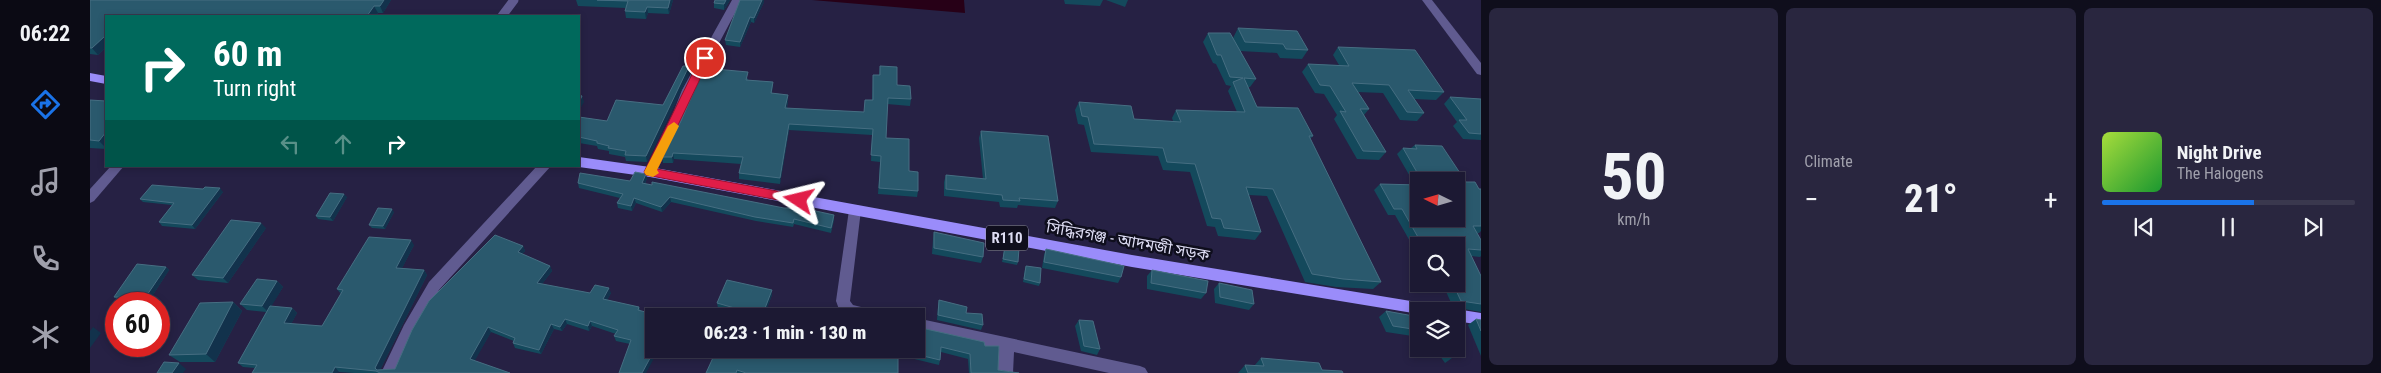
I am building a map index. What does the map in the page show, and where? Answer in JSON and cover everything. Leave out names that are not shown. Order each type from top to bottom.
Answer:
[{"type":"main road","points":[[90,77],[105,80]]},
{"type":"main road","name":"সিদ্ধিরগঞ্জ - আদমজী সড়ক","points":[[580,162],[650,172],[1132,261],[1410,307]]},
{"type":"main road","points":[[1465,316],[1481,319]]},
{"type":"street","points":[[650,172],[674,126],[688,90],[737,0]]},
{"type":"street","points":[[1427,0],[1481,70]]},
{"type":"street","points":[[90,198],[117,167]]},
{"type":"street","points":[[390,373],[409,330],[434,286],[544,167]]},
{"type":"street","points":[[845,308],[843,301],[856,210]]},
{"type":"street","points":[[925,326],[1140,373]]},
{"type":"street","points":[[1006,373],[1007,343]]},
{"type":"lane","points":[[503,15],[514,0]]},
{"type":"shaded area","points":[[812,0],[964,0],[965,13]]},
{"type":"building","points":[[90,0],[384,0],[380,6],[374,6],[368,15],[105,15],[105,36],[90,48]]},
{"type":"building","points":[[597,0],[670,0],[668,8],[647,7],[645,12],[625,11],[628,1]]},
{"type":"building","points":[[715,0],[726,0],[724,4],[714,3]]},
{"type":"building","points":[[740,0],[762,0],[754,18],[750,17],[740,42],[725,40]]},
{"type":"building","points":[[1238,28],[1297,31],[1308,50],[1286,49],[1283,44],[1245,42]]},
{"type":"building","points":[[1208,33],[1230,33],[1256,79],[1244,78],[1257,107],[1298,108],[1313,136],[1309,136],[1381,282],[1312,274],[1273,189],[1246,187],[1261,232],[1224,228],[1221,219],[1212,218],[1195,164],[1167,162],[1163,148],[1094,144],[1088,117],[1082,116],[1079,102],[1131,106],[1134,119],[1181,122],[1176,110],[1245,112],[1233,82],[1243,78],[1230,77],[1221,55],[1217,55]]},
{"type":"building","points":[[1338,47],[1415,50],[1444,92],[1408,90],[1424,113],[1407,112],[1389,85],[1352,83],[1369,109],[1360,109],[1386,152],[1363,151],[1340,111],[1346,112],[1330,86],[1320,85],[1308,64],[1349,66]]},
{"type":"building","points":[[683,66],[689,66],[646,156],[625,155],[626,151],[608,148],[609,146],[597,143],[597,141],[580,137],[580,117],[607,121],[616,100],[663,105]]},
{"type":"building","points":[[880,66],[897,67],[897,85],[910,86],[911,99],[888,98],[886,138],[909,139],[909,171],[918,172],[918,191],[879,188],[881,156],[871,155],[873,129],[789,124],[780,178],[739,173],[743,157],[673,153],[672,157],[662,157],[681,121],[704,68],[748,72],[746,80],[773,82],[771,93],[788,95],[785,108],[864,112],[865,100],[873,100],[873,75],[880,75]]},
{"type":"building","points":[[1450,97],[1481,99],[1481,134],[1469,133],[1459,120],[1467,120]]},
{"type":"building","points":[[90,100],[105,101],[105,133],[99,141],[90,140]]},
{"type":"building","points":[[981,131],[1048,136],[1058,201],[1019,198],[1020,201],[1003,200],[1002,195],[946,189],[946,175],[986,179]]},
{"type":"building","points":[[1415,145],[1442,146],[1459,172],[1417,172],[1403,148],[1417,149]]},
{"type":"building","points":[[635,172],[646,174],[642,183],[652,185],[652,182],[784,208],[802,208],[834,215],[831,228],[794,219],[793,223],[755,217],[670,197],[661,207],[634,198],[631,206],[617,203],[623,194],[578,183],[580,173],[630,181]]},
{"type":"building","points":[[1465,180],[1475,182],[1479,189],[1481,189],[1481,226],[1473,226],[1481,240],[1481,250],[1468,249],[1481,276],[1481,304],[1461,301],[1457,292],[1465,292],[1465,237],[1418,237],[1413,228],[1465,228]]},
{"type":"building","points":[[1380,184],[1410,185],[1410,223],[1402,209],[1394,209]]},
{"type":"building","points":[[152,185],[203,189],[205,187],[220,188],[192,225],[159,222],[174,203],[140,199]]},
{"type":"building","points":[[330,193],[344,194],[330,217],[316,216]]},
{"type":"building","points":[[378,208],[392,209],[383,226],[369,225]]},
{"type":"building","points":[[231,220],[261,223],[223,278],[192,275]]},
{"type":"building","points":[[934,232],[984,243],[983,257],[934,248]]},
{"type":"building","points":[[495,235],[523,246],[518,252],[550,266],[537,283],[590,293],[595,285],[609,288],[603,299],[639,307],[638,310],[645,312],[645,358],[650,358],[642,373],[619,373],[631,340],[614,336],[618,330],[590,321],[588,326],[565,319],[560,327],[551,324],[539,350],[513,343],[515,338],[488,327],[470,359],[510,373],[380,373],[335,367],[332,373],[252,373],[257,365],[238,363],[270,306],[292,308],[284,323],[322,326],[343,290],[337,289],[369,237],[411,240],[396,268],[424,270],[375,368],[377,370],[395,369],[412,330],[429,301]]},
{"type":"building","points":[[1005,246],[1019,248],[1018,262],[1003,259]]},
{"type":"building","points":[[1046,249],[1124,266],[1121,277],[1044,262]]},
{"type":"building","points":[[137,264],[166,267],[149,292],[117,292]]},
{"type":"building","points":[[1026,266],[1041,268],[1040,283],[1024,279]]},
{"type":"building","points":[[1152,270],[1208,281],[1206,293],[1151,283]]},
{"type":"building","points":[[257,279],[277,281],[262,306],[240,304]]},
{"type":"building","points":[[727,280],[772,290],[765,308],[734,308],[717,303]]},
{"type":"building","points":[[1219,283],[1252,290],[1254,304],[1220,297]]},
{"type":"building","points":[[939,300],[967,307],[966,313],[982,314],[983,325],[938,315]]},
{"type":"building","points":[[233,302],[206,354],[170,355],[170,353],[200,303]]},
{"type":"building","points":[[1386,311],[1410,315],[1410,329],[1393,326]]},
{"type":"building","points":[[1476,319],[1481,320],[1481,331]]},
{"type":"building","points":[[1079,320],[1093,321],[1100,349],[1084,346]]},
{"type":"building","points":[[925,329],[984,342],[985,346],[999,346],[998,370],[1019,373],[971,373],[970,354],[941,347],[940,360],[925,356]]},
{"type":"building","points":[[713,358],[898,358],[898,373],[746,373],[737,370],[736,373],[706,373]]},
{"type":"building","points":[[1261,358],[1319,363],[1322,370],[1342,371],[1343,373],[1248,373],[1245,365],[1264,366]]},
{"type":"building","points":[[164,362],[179,363],[172,373],[157,373]]},
{"type":"slow traffic","points":[[653,173],[650,172],[674,126]]},
{"type":"route","points":[[705,58],[688,90],[674,126],[650,172],[799,200]]}]
